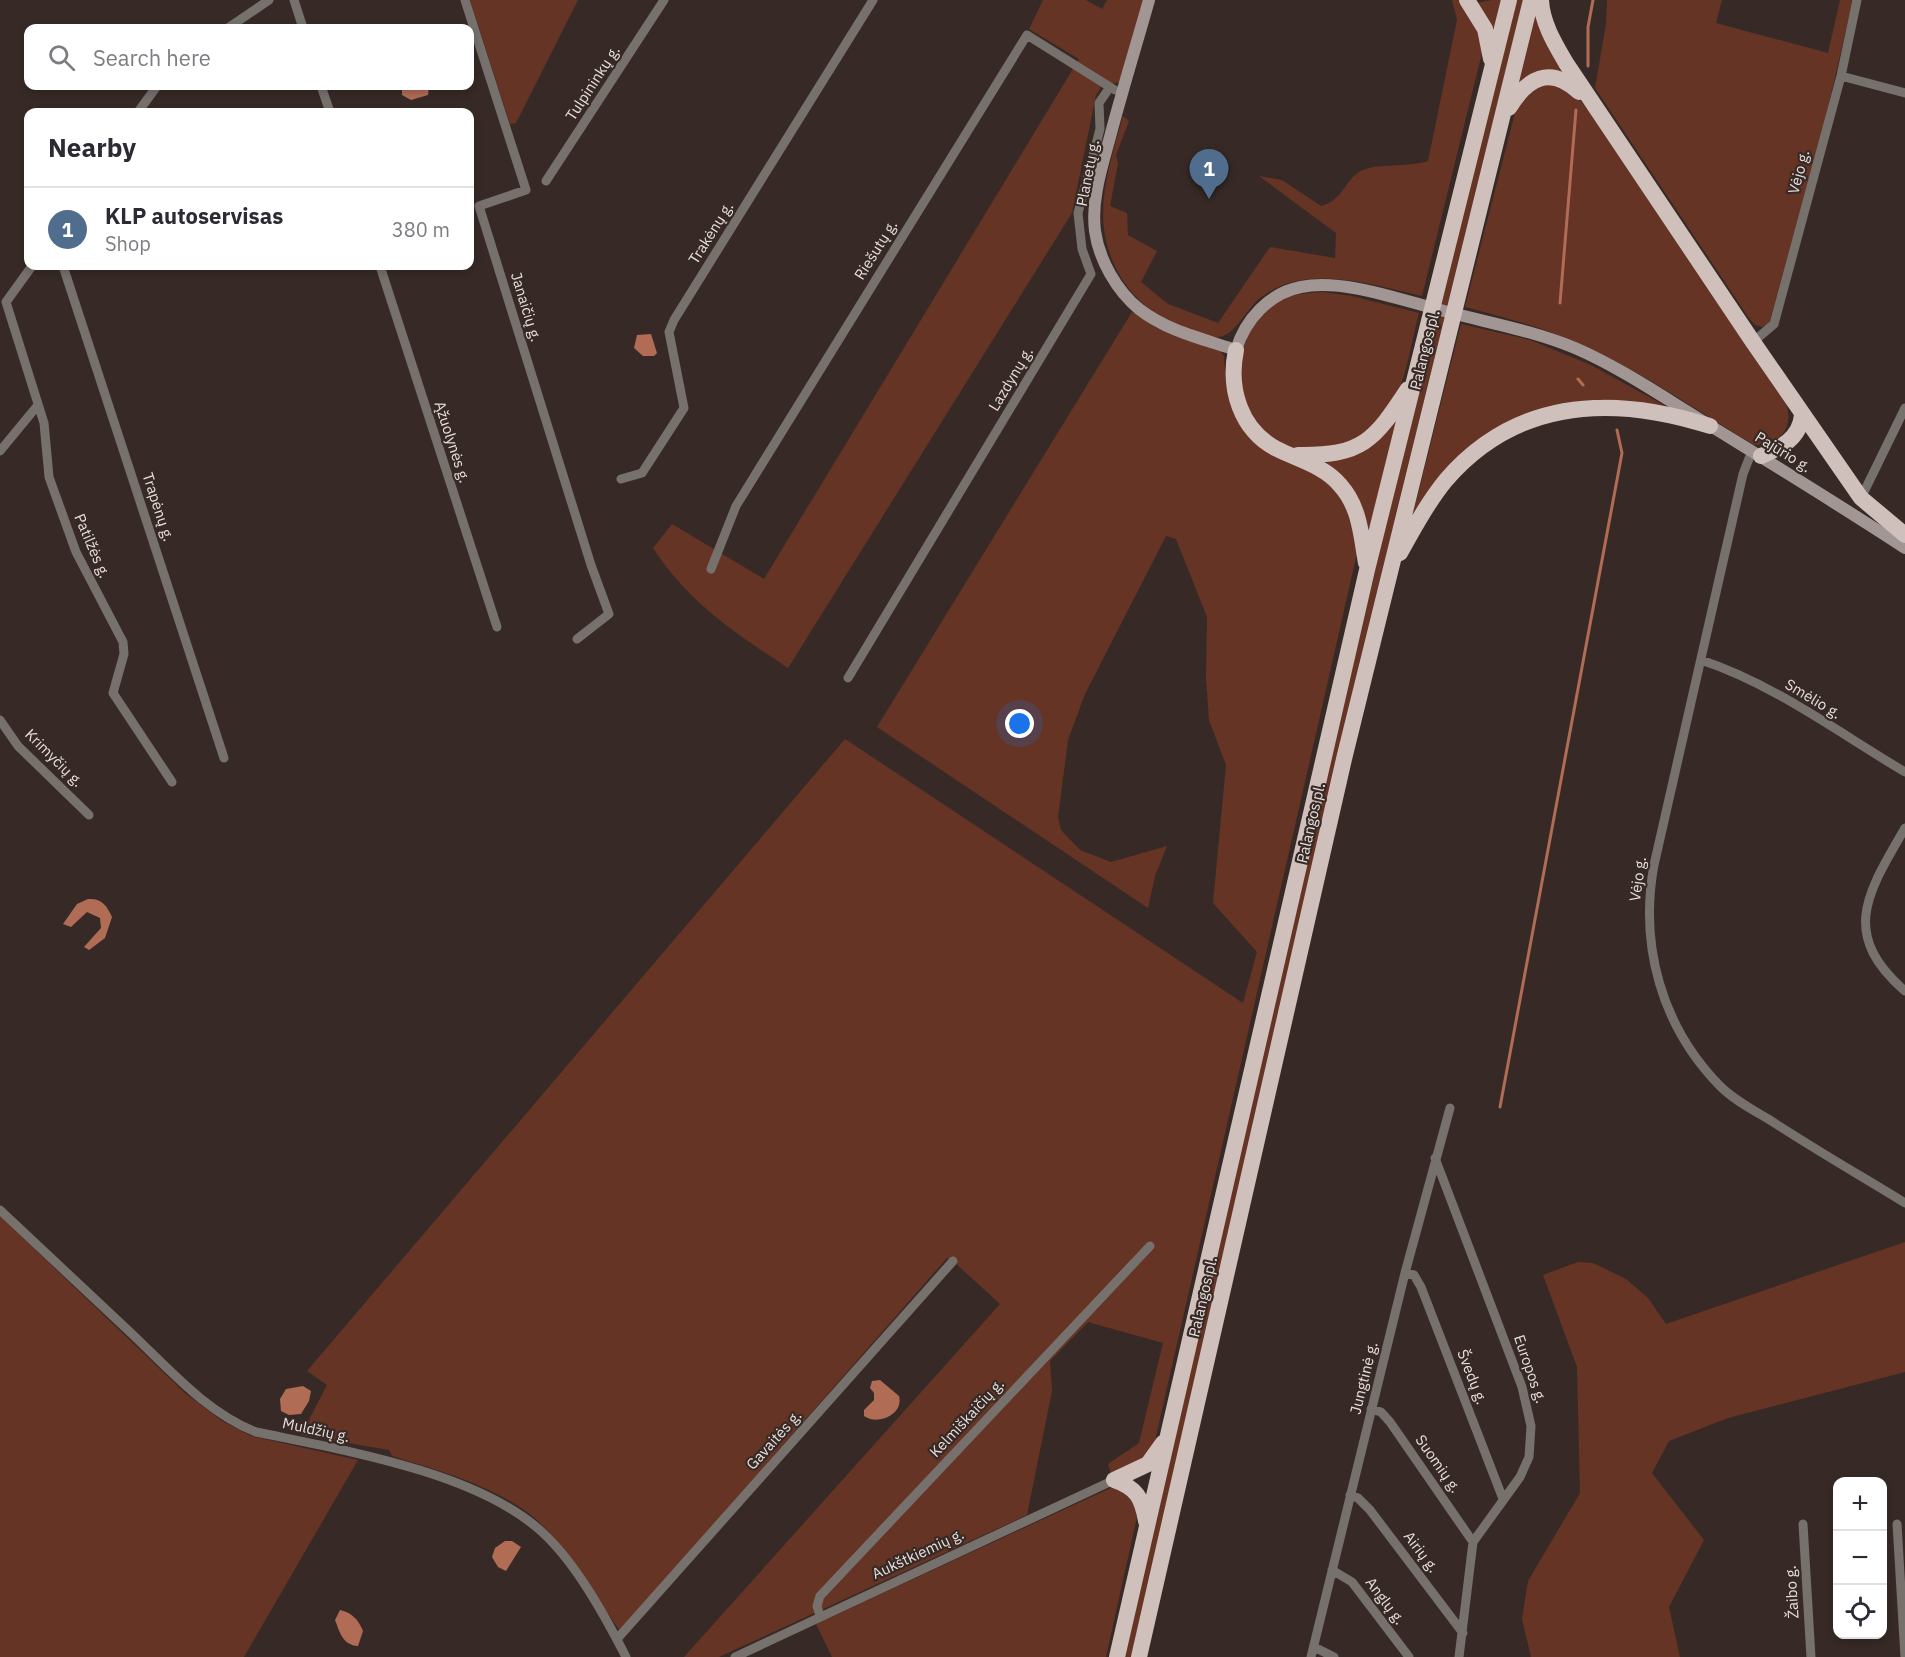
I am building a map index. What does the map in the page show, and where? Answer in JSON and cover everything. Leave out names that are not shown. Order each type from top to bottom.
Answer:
[{"type":"highway","points":[[1467,0],[1485,29],[1492,65]]},
{"type":"highway","name":"Palangos pl.","points":[[1117,1657],[1367,570],[1509,0]]},
{"type":"highway","name":"Palangos pl.","points":[[1139,1657],[1389,572],[1531,0]]},
{"type":"highway","points":[[1541,0],[1554,42],[1593,105],[1753,342],[1861,498],[1905,536]]},
{"type":"highway","points":[[1501,122],[1522,88],[1534,80],[1545,77],[1564,80],[1593,105]]},
{"type":"highway","points":[[1236,350],[1233,385],[1244,417],[1266,442],[1323,470],[1347,494],[1358,514],[1367,570]]},
{"type":"highway","points":[[1291,454],[1337,454],[1367,441],[1389,418],[1415,378]]},
{"type":"highway","points":[[1389,572],[1425,510],[1448,478],[1471,456],[1521,425],[1545,415],[1600,406],[1647,410],[1710,426]]},
{"type":"highway","points":[[1757,454],[1793,437],[1801,428],[1802,414]]},
{"type":"highway","points":[[1114,1480],[1148,1464],[1167,1438]]},
{"type":"highway","points":[[1114,1480],[1138,1492],[1143,1502],[1147,1525]]},
{"type":"main road","name":"Planetų g.","points":[[1149,0],[1122,93],[1095,200],[1095,230],[1101,254],[1122,291],[1143,312],[1182,333],[1236,350]]},
{"type":"main road","name":"Pajūrio g.","points":[[1236,350],[1243,332],[1256,314],[1276,297],[1292,290],[1324,285],[1386,297],[1499,325],[1575,348],[1606,364],[1757,454],[1905,548]]},
{"type":"main road","name":"Pajūrio g.","points":[[1839,505],[1905,536]]},
{"type":"street","points":[[234,24],[269,0]]},
{"type":"street","points":[[294,0],[302,24]]},
{"type":"street","name":"Janaičių g.","points":[[465,0],[473,24]]},
{"type":"street","name":"Tulpininkų g.","points":[[546,182],[664,0]]},
{"type":"street","name":"Trakėnų g.","points":[[621,479],[642,473],[684,408],[669,332],[674,320],[873,0]]},
{"type":"street","name":"Vėjo g.","points":[[1753,342],[1774,324],[1841,76],[1857,0]]},
{"type":"street","name":"Janaičių g.","points":[[474,28],[526,190],[479,206],[591,565],[609,614],[577,639]]},
{"type":"street","name":"Riešutų g.","points":[[711,569],[736,506],[1027,35],[1110,87]]},
{"type":"street","points":[[1841,76],[1905,93]]},
{"type":"street","points":[[1110,87],[1122,93]]},
{"type":"street","name":"Lazdynų g.","points":[[849,678],[1091,274],[1082,249],[1078,213],[1100,129],[1099,103],[1110,87]]},
{"type":"street","points":[[141,108],[155,90]]},
{"type":"street","points":[[322,90],[329,108]]},
{"type":"street","name":"Patilžės g.","points":[[29,270],[6,302],[46,435],[49,477],[85,573],[123,642],[124,654],[112,693],[172,782]]},
{"type":"street","name":"Trapėnų g.","points":[[64,270],[224,758]]},
{"type":"street","name":"Ąžuolynės g.","points":[[381,270],[497,627]]},
{"type":"street","points":[[0,451],[38,405]]},
{"type":"street","points":[[1861,498],[1905,408]]},
{"type":"street","name":"Vėjo g.","points":[[1757,454],[1746,461],[1650,886],[1648,906],[1651,950],[1661,991],[1671,1017],[1720,1086],[1787,1132],[1905,1203]]},
{"type":"street","name":"Smėlio g.","points":[[1701,660],[1731,670],[1758,684],[1905,772]]},
{"type":"street","name":"Krimyčių g.","points":[[0,720],[18,746],[89,815]]},
{"type":"street","points":[[1905,828],[1872,886],[1866,906],[1865,921],[1868,939],[1877,960],[1889,977],[1905,991]]},
{"type":"street","name":"Jungtinė g.","points":[[1311,1657],[1405,1273],[1450,1108]]},
{"type":"street","name":"Europos g.","points":[[1435,1158],[1529,1407],[1531,1426],[1529,1457],[1520,1477],[1473,1542],[1459,1657]]},
{"type":"street","name":"Muldžių g.","points":[[0,1210],[181,1381],[222,1415],[256,1432],[373,1457],[441,1479],[474,1490],[519,1514],[560,1550],[626,1657]]},
{"type":"street","name":"Kelmiškaičių g.","points":[[820,1616],[817,1606],[820,1596],[1150,1246]]},
{"type":"street","name":"Gavaitės g.","points":[[617,1639],[953,1261]]},
{"type":"street","name":"Švedų g.","points":[[1405,1273],[1414,1275],[1421,1287],[1503,1499]]},
{"type":"street","name":"Suomių g.","points":[[1371,1409],[1381,1412],[1390,1422],[1473,1542]]},
{"type":"street","name":"Aukštkiemių g.","points":[[735,1657],[1114,1480]]},
{"type":"street","name":"Airių g.","points":[[1350,1495],[1358,1498],[1370,1510],[1463,1633]]},
{"type":"street","name":"Žaibo g.","points":[[1803,1524],[1811,1657]]},
{"type":"street","points":[[1897,1524],[1905,1657]]},
{"type":"street","name":"Anglų g.","points":[[1332,1570],[1352,1582],[1409,1657]]},
{"type":"street","points":[[1314,1647],[1334,1657]]},
{"type":"shaded area","points":[[470,0],[578,0],[516,123],[510,124]]},
{"type":"shaded area","points":[[1043,0],[1086,0],[1102,9],[1107,0],[1145,0],[1120,82],[1101,87],[1096,95],[1072,213],[788,668],[731,629],[697,601],[653,548],[672,524],[764,579],[1079,59],[1029,29]]},
{"type":"shaded area","points":[[1452,0],[1460,0],[1483,42],[1482,53],[1422,296],[1340,279],[1298,281],[1278,287],[1260,298],[1230,332],[1212,337],[1194,332],[1163,317],[1148,308],[1135,296],[1119,274],[1110,254],[1103,215],[1107,176],[1123,116],[1129,121],[1116,155],[1118,163],[1110,206],[1127,213],[1128,235],[1157,251],[1141,282],[1168,304],[1218,323],[1270,247],[1335,258],[1336,233],[1259,176],[1282,180],[1321,206],[1334,200],[1354,176],[1366,169],[1428,161],[1457,20]]},
{"type":"shaded area","points":[[1501,0],[1494,29],[1476,3]]},
{"type":"shaded area","points":[[1516,0],[1523,0],[1358,668],[1131,1657],[1124,1657],[1385,527]]},
{"type":"shaded area","points":[[1607,0],[1722,0],[1716,23],[1828,53],[1840,0],[1853,0],[1825,120],[1769,324],[1762,327],[1755,325],[1749,318],[1595,88],[1606,24]]},
{"type":"shaded area","points":[[1535,14],[1567,74],[1516,88]]},
{"type":"shaded area","points":[[1542,83],[1570,89],[1590,112],[1786,402],[1787,427],[1778,438],[1754,445],[1644,377],[1598,352],[1561,336],[1465,307],[1516,109],[1520,98]]},
{"type":"shaded area","points":[[402,90],[429,90],[428,95],[411,100],[402,95]]},
{"type":"shaded area","points":[[1321,292],[1352,296],[1419,313],[1403,379],[1387,413],[1368,432],[1355,439],[1308,451],[1286,445],[1268,433],[1254,418],[1245,399],[1241,378],[1242,357],[1248,337],[1271,306],[1289,297]]},
{"type":"shaded area","points":[[1132,312],[1155,327],[1220,351],[1224,356],[1226,384],[1236,414],[1315,471],[1346,501],[1358,549],[1154,1445],[1149,1455],[1111,1474],[1108,1464],[1139,1443],[1163,1343],[1088,1322],[1050,1361],[1052,1391],[1027,1515],[719,1657],[684,1657],[1000,1304],[953,1261],[947,1258],[620,1631],[561,1546],[538,1521],[523,1509],[469,1481],[392,1456],[389,1450],[301,1435],[327,1385],[307,1371],[845,739],[1243,1003],[1257,952],[1213,903],[1226,765],[1209,720],[1206,678],[1207,617],[1176,539],[1166,536],[1085,694],[1068,740],[1058,817],[1061,830],[1080,850],[1111,862],[1167,846],[1155,876],[1148,908],[877,727]]},
{"type":"shaded area","points":[[1461,324],[1530,340],[1591,365],[1667,407],[1601,399],[1558,406],[1458,457],[1430,488],[1412,517]]},
{"type":"shaded area","points":[[651,334],[657,353],[654,356],[643,356],[634,348],[637,335]]},
{"type":"shaded area","points":[[1397,418],[1368,534],[1318,460]]},
{"type":"shaded area","points":[[88,899],[97,900],[103,904],[112,917],[105,938],[89,950],[84,947],[101,928],[100,918],[87,912],[71,927],[63,924],[77,904]]},
{"type":"shaded area","points":[[0,1216],[185,1393],[222,1421],[251,1436],[358,1460],[244,1657],[0,1657]]},
{"type":"shaded area","points":[[1905,1242],[1905,1372],[1728,1418],[1669,1441],[1652,1473],[1704,1540],[1669,1607],[1680,1657],[1531,1657],[1522,1619],[1528,1581],[1580,1493],[1577,1367],[1543,1275],[1578,1262],[1593,1263],[1626,1279],[1648,1298],[1666,1324]]},
{"type":"shaded area","points":[[880,1380],[899,1396],[900,1402],[898,1408],[889,1416],[883,1419],[870,1419],[864,1416],[864,1410],[874,1400],[874,1393],[870,1388],[872,1381]]},
{"type":"shaded area","points":[[303,1386],[311,1391],[309,1401],[301,1414],[289,1415],[281,1411],[280,1399],[286,1389]]},
{"type":"shaded area","points":[[1113,1487],[1120,1487],[1135,1502],[1137,1517],[1106,1657],[832,1657],[816,1624]]},
{"type":"shaded area","points":[[505,1541],[512,1541],[521,1547],[506,1571],[498,1567],[492,1557],[495,1548]]},
{"type":"shaded area","points":[[340,1610],[357,1620],[363,1631],[358,1646],[345,1641],[341,1634],[335,1620]]},
{"type":"waterway","points":[[1588,66],[1588,27],[1593,0]]},
{"type":"waterway","points":[[1560,303],[1576,110]]},
{"type":"waterway","points":[[1578,379],[1583,385]]},
{"type":"waterway","points":[[1500,1107],[1622,453],[1617,430]]},
{"type":"place","name":"KLP autoservisas","points":[[1209,199]]}]
